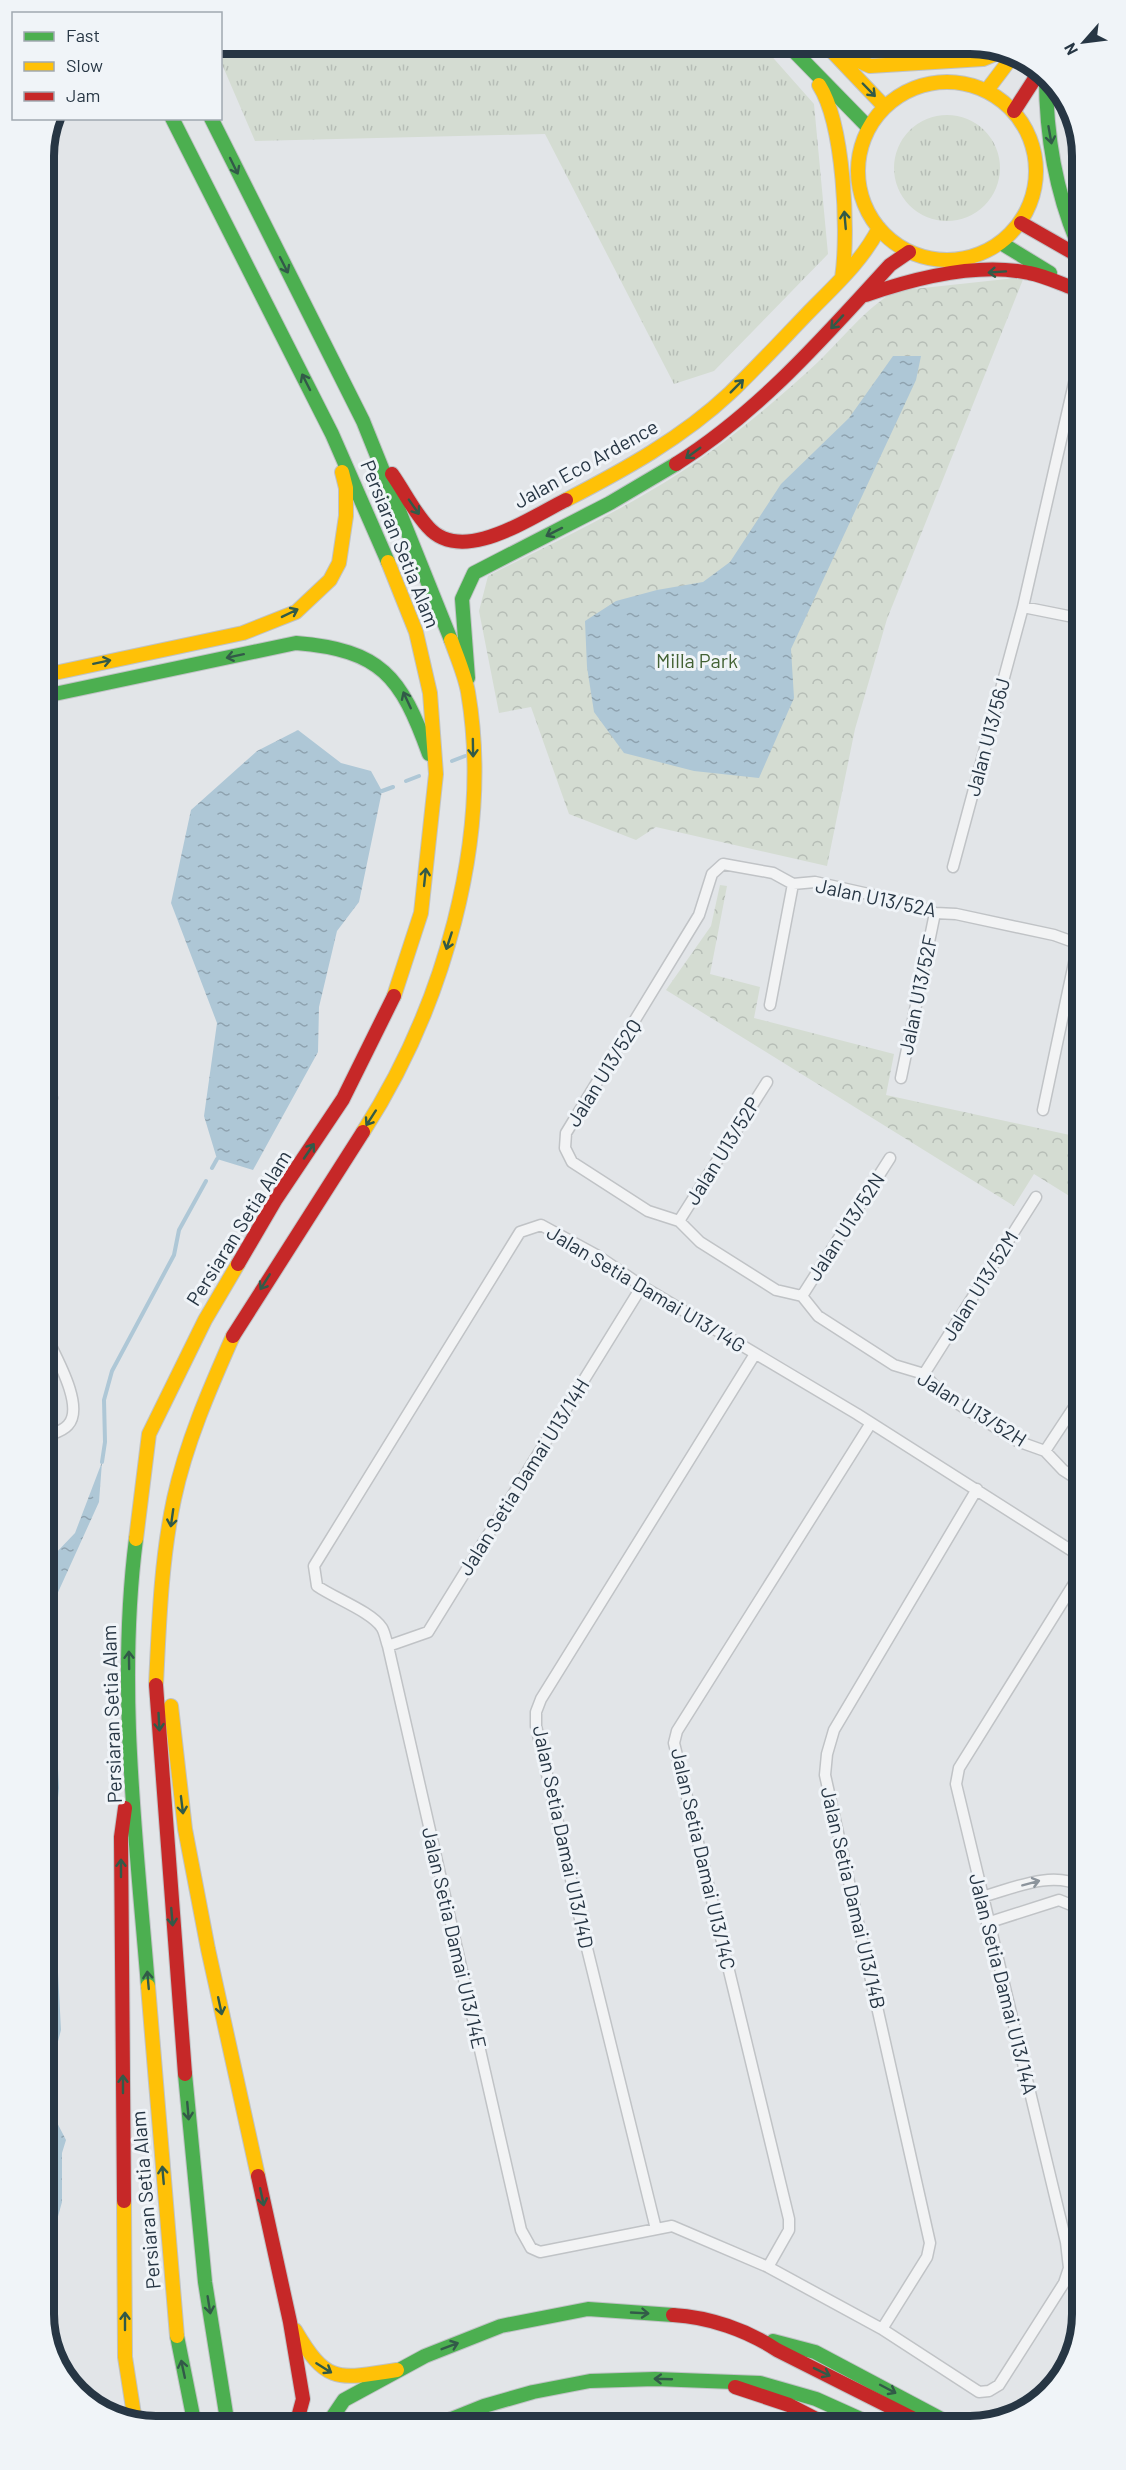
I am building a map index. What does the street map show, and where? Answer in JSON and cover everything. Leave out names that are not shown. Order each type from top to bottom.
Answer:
[{"type":"main road","points":[[796,54],[868,127]]},
{"type":"main road","points":[[835,54],[884,106]]},
{"type":"main road","points":[[842,54],[870,66],[983,59],[990,56]]},
{"type":"main road","points":[[804,62],[828,99],[837,132],[847,247],[842,278]]},
{"type":"main road","points":[[987,90],[1008,62]]},
{"type":"main road","points":[[1014,111],[1035,78]]},
{"type":"main road","points":[[933,81],[961,81],[987,90],[1014,111],[1030,137],[1037,166],[1034,196],[1021,223],[1001,243],[972,258],[940,261],[909,252],[879,228],[867,212],[858,184],[859,155],[868,127],[884,106],[907,90],[933,81]]},
{"type":"main road","points":[[1046,88],[1046,114],[1068,223],[1072,231]]},
{"type":"main road","name":"Persiaran Setia Alam","points":[[173,120],[357,486],[416,632],[430,693],[436,774],[421,914],[399,986],[344,1100],[276,1199],[205,1320],[149,1434],[128,1600],[130,1765],[177,2341],[193,2416]]},
{"type":"main road","name":"Persiaran Setia Alam","points":[[212,120],[363,420],[444,621],[468,690],[473,779],[468,857],[453,929],[424,1015],[385,1097],[237,1328],[205,1398],[174,1498],[160,1601],[156,1685],[187,2098],[205,2282],[226,2416]]},
{"type":"main road","points":[[1021,223],[1072,252]]},
{"type":"main road","name":"Jalan Eco Ardence","points":[[363,420],[400,488],[429,529],[453,542],[489,539],[623,471],[677,436],[729,394],[842,278],[870,246],[879,228]]},
{"type":"main road","points":[[1001,243],[1072,287]]},
{"type":"main road","points":[[468,690],[467,638],[462,599],[474,573],[624,495],[691,456],[744,414],[890,266],[909,252]]},
{"type":"main road","points":[[860,297],[913,280],[1002,271],[1026,272],[1072,288]]},
{"type":"main road","points":[[54,673],[243,633],[296,612],[330,580],[339,563],[346,516],[346,488],[332,434]]},
{"type":"main road","points":[[54,694],[296,643],[336,648],[368,658],[388,671],[403,692],[436,774]]},
{"type":"main road","points":[[160,1601],[187,1840],[208,1949],[290,2322],[303,2399],[298,2416]]},
{"type":"main road","points":[[121,2409],[125,2357],[121,1837],[130,1765]]},
{"type":"main road","points":[[333,2416],[344,2400],[425,2356],[501,2326],[588,2309],[691,2316],[815,2352],[936,2416]]},
{"type":"main road","points":[[290,2322],[316,2364],[331,2373],[345,2376],[397,2370]]},
{"type":"main road","points":[[756,2336],[777,2350],[908,2416]]},
{"type":"main road","points":[[125,2357],[134,2413]]},
{"type":"main road","points":[[459,2416],[532,2392],[590,2381],[655,2379],[760,2383],[816,2399],[854,2416]]},
{"type":"main road","points":[[721,2381],[789,2405],[810,2416]]},
{"type":"street","name":"Jalan U13/56J","points":[[953,867],[1023,607],[1072,392]]},
{"type":"street","points":[[1023,607],[1072,617]]},
{"type":"street","name":"Jalan U13/52A","points":[[650,1000],[699,915],[708,882],[716,868],[723,864],[773,873],[793,884],[815,882],[913,904],[935,913],[956,914],[1043,932],[1072,942]]},
{"type":"street","points":[[770,1005],[793,884]]},
{"type":"street","name":"Jalan U13/52F","points":[[901,1078],[935,913]]},
{"type":"street","points":[[1043,1110],[1072,972]]},
{"type":"street","name":"Jalan U13/52Q","points":[[650,1000],[566,1133],[565,1148],[572,1162],[648,1211],[679,1221]]},
{"type":"street","name":"Jalan U13/52P","points":[[679,1221],[767,1082]]},
{"type":"street","name":"Jalan U13/52N","points":[[802,1296],[890,1158]]},
{"type":"street","name":"Jalan U13/52M","points":[[924,1374],[1036,1197]]},
{"type":"street","points":[[679,1221],[700,1242],[776,1290],[802,1296]]},
{"type":"street","name":"Jalan Setia Damai U13/14G","points":[[388,1647],[382,1628],[372,1617],[334,1598],[317,1586],[314,1566],[520,1232],[541,1225],[598,1256],[642,1286],[871,1423],[1072,1551]]},
{"type":"street","name":"Jalan Setia Damai U13/14H","points":[[388,1647],[428,1632],[642,1286]]},
{"type":"street","name":"Jalan U13/52H","points":[[802,1296],[818,1316],[894,1365],[924,1374],[941,1393],[1017,1441],[1046,1451],[1063,1470],[1072,1476]]},
{"type":"street","points":[[54,1354],[69,1388],[74,1416],[68,1425],[54,1432]]},
{"type":"street","name":"Jalan Setia Damai U13/14D","points":[[656,2229],[580,1920],[536,1726],[536,1712],[541,1699],[755,1354]]},
{"type":"street","points":[[1046,1451],[1072,1410]]},
{"type":"street","name":"Jalan Setia Damai U13/14C","points":[[768,2267],[789,2230],[789,2219],[674,1743],[683,1721],[871,1423]]},
{"type":"street","name":"Jalan Setia Damai U13/14B","points":[[882,2329],[927,2257],[930,2243],[825,1775],[827,1754],[834,1730],[977,1489]]},
{"type":"street","name":"Jalan Setia Damai U13/14A","points":[[882,2329],[979,2392],[989,2391],[999,2385],[1064,2283],[1069,2268],[1066,2242],[987,1923],[956,1784],[959,1768],[1072,1587]]},
{"type":"street","name":"Jalan Setia Damai U13/14E","points":[[388,1647],[520,2230],[531,2248],[540,2252],[656,2229]]},
{"type":"street","points":[[981,1897],[1042,1881],[1068,1879],[1072,1881]]},
{"type":"street","points":[[987,1923],[1059,1900],[1072,1905]]},
{"type":"street","points":[[656,2229],[672,2226],[768,2267],[882,2329]]},
{"type":"green space","points":[[222,54],[770,54],[814,104],[828,254],[714,371],[674,384],[545,134],[255,141],[222,64]]},
{"type":"green space","points":[[947,115],[967,119],[984,131],[996,148],[1000,168],[996,188],[984,205],[967,217],[947,221],[927,217],[910,205],[898,188],[894,168],[898,148],[910,131],[927,119]]},
{"type":"green space","name":"Milla Park","points":[[1024,277],[887,619],[855,729],[827,866],[656,827],[636,840],[569,814],[531,707],[499,713],[479,611],[488,576],[617,510],[680,473],[710,452],[779,397],[818,362],[864,315],[895,291]]},
{"type":"green space","points":[[720,885],[727,886],[710,974],[760,987],[754,1018],[894,1054],[886,1095],[1072,1135],[1072,1198],[1034,1174],[1014,1206],[666,990],[711,926]]},
{"type":"water","points":[[893,356],[921,356],[916,380],[791,649],[794,698],[759,778],[694,771],[624,753],[594,712],[587,667],[585,621],[616,601],[657,590],[703,582],[730,562],[781,484],[849,418]]},
{"type":"water","points":[[298,730],[341,763],[371,771],[382,791],[359,902],[337,931],[319,1007],[318,1052],[253,1170],[217,1159],[204,1116],[217,1023],[171,903],[191,810],[257,751]]},
{"type":"water","points":[[102,1462],[99,1502],[54,1603],[54,1555],[75,1533]]},
{"type":"water","points":[[54,1692],[59,1788],[54,1837]]},
{"type":"water","points":[[54,1895],[61,2030],[54,2057]]},
{"type":"water","points":[[54,2117],[66,2140],[62,2153],[62,2202],[54,2231]]},
{"type":"waterway","points":[[452,761],[465,756]]},
{"type":"waterway","points":[[406,781],[419,776]]},
{"type":"waterway","points":[[382,791],[393,787]]},
{"type":"waterway","points":[[212,1168],[217,1159]]},
{"type":"waterway","points":[[102,1462],[105,1442],[104,1400],[112,1371],[174,1255],[179,1230],[206,1181]]},
{"type":"traffic: fast","points":[[797,54],[868,127]]},
{"type":"traffic: fast","points":[[1047,89],[1053,161],[1072,230]]},
{"type":"traffic: fast","points":[[173,120],[332,434],[388,562]]},
{"type":"traffic: fast","points":[[212,120],[363,421],[451,640]]},
{"type":"traffic: fast","points":[[1001,243],[1050,273]]},
{"type":"traffic: fast","points":[[468,678],[462,599],[474,573],[610,503],[676,464]]},
{"type":"traffic: fast","points":[[54,694],[296,643],[325,647],[349,652],[384,672],[397,686],[408,705],[429,754]]},
{"type":"traffic: fast","points":[[136,1539],[128,1650],[128,1706],[134,1819],[148,1986]]},
{"type":"traffic: fast","points":[[185,2074],[205,2282],[226,2416]]},
{"type":"traffic: fast","points":[[333,2416],[344,2400],[425,2356],[501,2326],[588,2309],[673,2315]]},
{"type":"traffic: fast","points":[[177,2336],[193,2416]]},
{"type":"traffic: fast","points":[[773,2341],[815,2352],[936,2416]]},
{"type":"traffic: fast","points":[[459,2416],[533,2392],[590,2381],[655,2379],[760,2383],[816,2399],[854,2416]]},
{"type":"traffic: slow","points":[[835,54],[884,106]]},
{"type":"traffic: slow","points":[[843,54],[870,66],[983,59],[990,56]]},
{"type":"traffic: slow","points":[[987,90],[1008,62]]},
{"type":"traffic: slow","points":[[947,82],[964,83],[981,89],[997,97],[1010,108],[1021,121],[1029,137],[1035,154],[1036,171],[1035,188],[1029,205],[1021,221],[1010,234],[997,245],[981,253],[964,259],[947,260],[930,259],[913,253],[897,245],[884,234],[873,221],[865,205],[859,188],[858,171],[859,154],[865,137],[873,121],[884,108],[897,97],[913,89],[930,83],[947,82]]},
{"type":"traffic: slow","points":[[819,85],[834,125],[839,151],[845,234],[842,278]]},
{"type":"traffic: slow","points":[[566,500],[652,452],[712,409],[846,274],[864,252],[879,228]]},
{"type":"traffic: slow","points":[[54,673],[243,633],[296,612],[330,580],[339,563],[346,516],[346,488],[342,472]]},
{"type":"traffic: slow","points":[[388,562],[416,632],[430,693],[436,774],[421,913],[394,996]]},
{"type":"traffic: slow","points":[[363,1132],[391,1084],[438,978],[467,864],[473,806],[474,748],[467,686],[451,640]]},
{"type":"traffic: slow","points":[[136,1539],[149,1434],[205,1320],[238,1264]]},
{"type":"traffic: slow","points":[[156,1685],[163,1568],[174,1499],[192,1437],[233,1336]]},
{"type":"traffic: slow","points":[[171,1706],[185,1829],[208,1949],[258,2176]]},
{"type":"traffic: slow","points":[[148,1986],[177,2336]]},
{"type":"traffic: slow","points":[[124,2201],[125,2357],[134,2413]]},
{"type":"traffic: slow","points":[[295,2330],[316,2361],[336,2374],[347,2376],[397,2370]]},
{"type":"traffic: jam","points":[[1014,111],[1035,78]]},
{"type":"traffic: jam","points":[[1021,223],[1072,252]]},
{"type":"traffic: jam","points":[[676,464],[736,421],[763,397],[790,372],[890,265],[909,252]]},
{"type":"traffic: jam","points":[[866,295],[926,278],[989,269],[1035,274],[1072,288]]},
{"type":"traffic: jam","points":[[392,474],[428,527],[442,538],[459,542],[497,534],[566,500]]},
{"type":"traffic: jam","points":[[238,1264],[276,1199],[343,1099],[394,996]]},
{"type":"traffic: jam","points":[[233,1336],[363,1132]]},
{"type":"traffic: jam","points":[[156,1685],[185,2074]]},
{"type":"traffic: jam","points":[[124,2201],[121,1837],[125,1808]]},
{"type":"traffic: jam","points":[[258,2176],[290,2322],[303,2399],[298,2416]]},
{"type":"traffic: jam","points":[[673,2315],[700,2318],[753,2336],[908,2416]]},
{"type":"traffic: jam","points":[[735,2387],[789,2405],[810,2416]]}]
